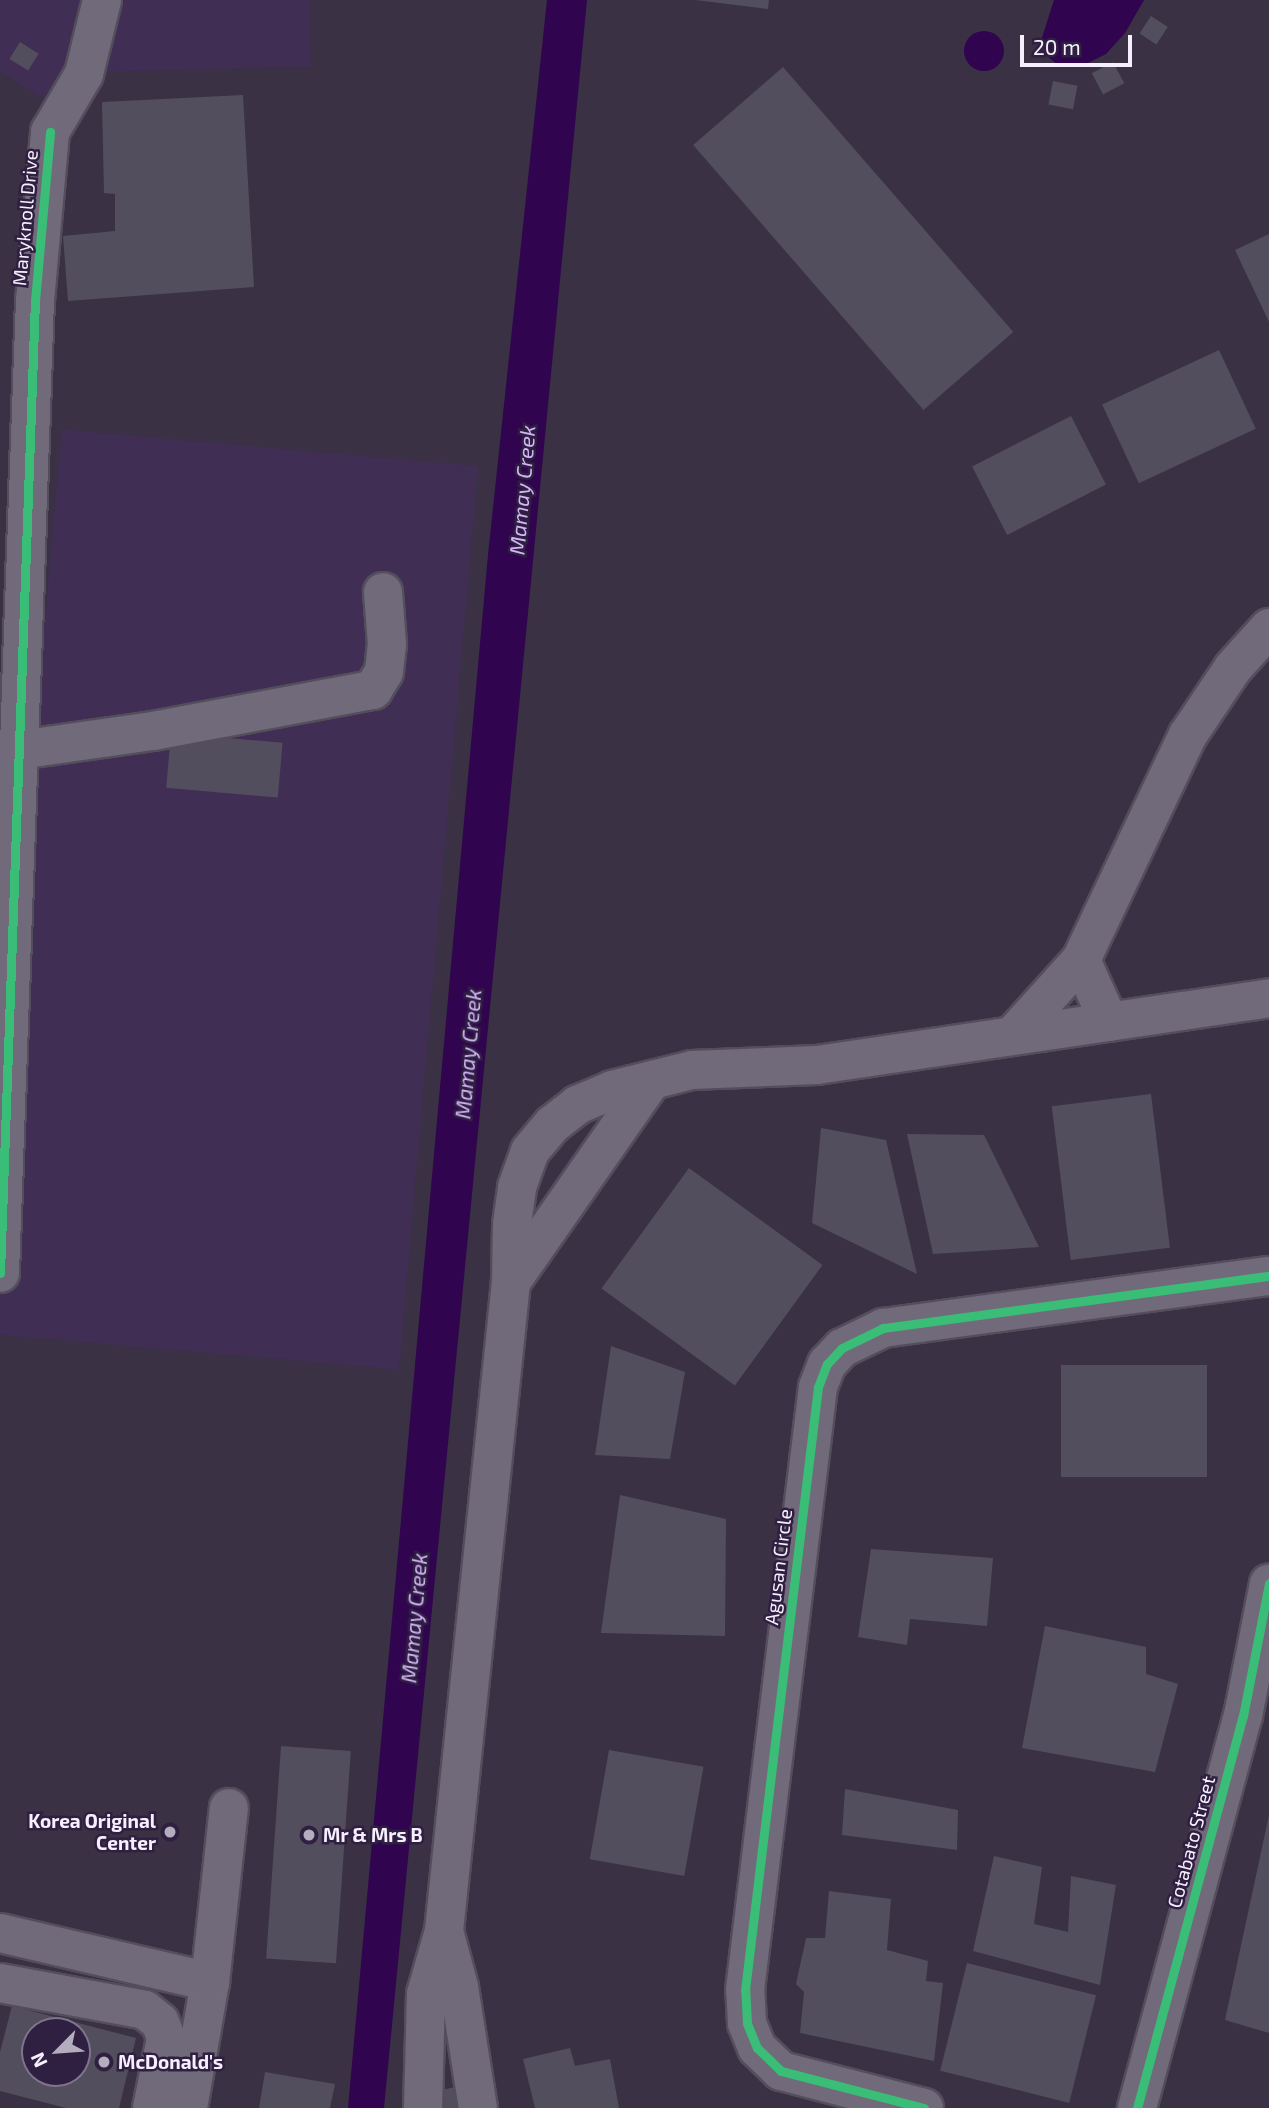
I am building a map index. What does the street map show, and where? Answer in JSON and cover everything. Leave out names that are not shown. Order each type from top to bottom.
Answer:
[{"type":"street","name":"Maryknoll Drive","points":[[0,1273],[13,742],[35,301],[50,132],[84,74],[102,0]]},
{"type":"street","points":[[13,742],[153,731],[373,691],[384,671],[383,592]]},
{"type":"street","points":[[1015,1033],[1081,960],[1188,735],[1234,668],[1269,628]]},
{"type":"street","points":[[1081,960],[1109,1022]]},
{"type":"street","points":[[423,2108],[426,1993],[444,1931],[511,1282],[517,1187],[530,1151],[553,1124],[577,1105],[692,1070],[869,1058],[1015,1033],[1269,998]]},
{"type":"street","points":[[511,1282],[652,1080]]},
{"type":"street","points":[[553,1124],[592,1166]]},
{"type":"street","name":"Agusan Circle","points":[[924,2108],[780,2071],[757,2048],[747,2023],[745,1990],[816,1401],[827,1364],[842,1348],[883,1328],[1269,1276]]},
{"type":"street","name":"Cotabato Street","points":[[1138,2108],[1243,1716],[1269,1584]]},
{"type":"street","points":[[188,2108],[210,1982],[229,1808]]},
{"type":"street","points":[[444,1931],[459,1987],[478,2108]]},
{"type":"street","points":[[0,1933],[210,1982]]},
{"type":"street","points":[[0,1983],[145,2010],[160,2022],[166,2038],[152,2108]]},
{"type":"shaded area","points":[[0,0],[309,0],[311,66],[69,73],[42,98],[0,71]]},
{"type":"shaded area","points":[[62,430],[478,466],[399,1370],[0,1335],[0,1134]]},
{"type":"water","name":"Mamay Creek","points":[[547,0],[587,0],[384,2108],[348,2108],[488,555]]},
{"type":"water","points":[[1054,0],[1144,0],[1125,33],[1106,54],[1082,66],[1059,66],[1046,55],[1041,41]]},
{"type":"water","points":[[984,31],[998,37],[1004,51],[998,65],[984,71],[970,65],[964,51],[970,37]]},
{"type":"building","points":[[695,0],[769,0],[768,9]]},
{"type":"building","points":[[1151,16],[1168,27],[1156,45],[1140,34]]},
{"type":"building","points":[[20,42],[39,54],[28,71],[9,59]]},
{"type":"building","points":[[1113,62],[1124,83],[1103,94],[1092,73]]},
{"type":"building","points":[[783,67],[1013,332],[923,410],[693,145]]},
{"type":"building","points":[[1053,81],[1078,86],[1073,109],[1048,105]]},
{"type":"building","points":[[243,95],[254,287],[68,301],[63,236],[115,231],[115,194],[104,193],[102,102]]},
{"type":"building","points":[[1269,234],[1269,322],[1235,250]]},
{"type":"building","points":[[1219,350],[1256,429],[1139,483],[1102,405]]},
{"type":"building","points":[[1071,416],[1106,485],[1007,535],[972,466]]},
{"type":"building","points":[[171,733],[283,743],[278,798],[166,788]]},
{"type":"building","points":[[1151,1094],[1170,1248],[1071,1260],[1052,1106]]},
{"type":"building","points":[[821,1128],[886,1140],[917,1274],[812,1223]]},
{"type":"building","points":[[907,1134],[984,1135],[1039,1247],[933,1254]]},
{"type":"building","points":[[689,1168],[822,1265],[735,1386],[601,1289]]},
{"type":"building","points":[[611,1346],[685,1372],[670,1459],[595,1455]]},
{"type":"building","points":[[1061,1365],[1207,1365],[1207,1477],[1061,1477]]},
{"type":"building","points":[[620,1495],[726,1519],[725,1636],[601,1633]]},
{"type":"building","points":[[871,1549],[993,1558],[987,1626],[910,1619],[907,1645],[858,1637]]},
{"type":"building","points":[[1045,1626],[1146,1647],[1146,1674],[1178,1684],[1155,1772],[1022,1748]]},
{"type":"building","points":[[281,1746],[351,1751],[336,1963],[266,1958]]},
{"type":"building","points":[[609,1750],[704,1767],[684,1876],[590,1859]]},
{"type":"building","points":[[845,1789],[958,1810],[957,1850],[842,1835]]},
{"type":"building","points":[[1269,1815],[1269,2033],[1225,2020]]},
{"type":"building","points":[[994,1856],[1042,1867],[1034,1924],[1068,1932],[1071,1876],[1116,1885],[1100,1985],[973,1951]]},
{"type":"building","points":[[829,1891],[891,1899],[887,1950],[928,1961],[926,1981],[943,1983],[934,2061],[800,2033],[804,1992],[796,1984],[806,1938],[825,1938]]},
{"type":"building","points":[[967,1963],[1096,1995],[1069,2103],[940,2071]]},
{"type":"building","name":"McDonald's","points":[[12,2006],[55,2017],[21,2017],[21,2087],[91,2087],[91,2026],[136,2038],[119,2108],[66,2108],[0,2091],[0,2052]]},
{"type":"building","points":[[570,2048],[575,2066],[610,2059],[619,2108],[535,2108],[523,2059]]},
{"type":"building","points":[[265,2072],[335,2084],[330,2108],[259,2108]]},
{"type":"building","points":[[455,2087],[460,2108],[442,2108],[438,2091]]},
{"type":"cycle path","points":[[0,1273],[35,301],[50,132]]},
{"type":"cycle path","points":[[924,2108],[781,2071],[757,2048],[747,2023],[745,1990],[818,1387],[827,1364],[842,1348],[883,1328],[1269,1276]]},
{"type":"cycle path","points":[[1137,2108],[1243,1716],[1269,1584]]},
{"type":"place","name":"Korea Original Center","points":[[170,1832]]},
{"type":"place","name":"Mr & Mrs B","points":[[309,1835]]},
{"type":"place","name":"McDonald's","points":[[104,2062]]}]
